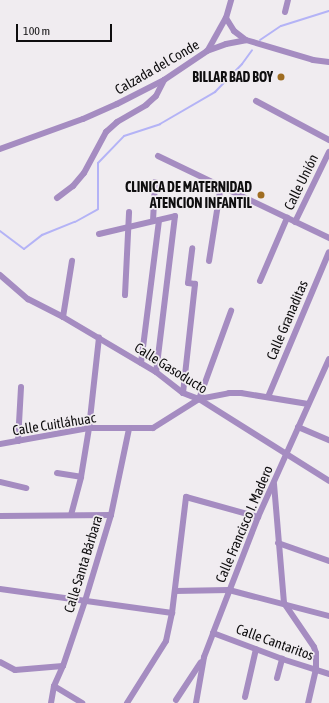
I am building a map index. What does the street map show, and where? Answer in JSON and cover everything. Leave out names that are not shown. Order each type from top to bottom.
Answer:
[{"type":"street","points":[[207,51],[226,18],[231,0]]},
{"type":"street","points":[[285,12],[288,0]]},
{"type":"street","points":[[226,18],[234,31],[246,40]]},
{"type":"street","name":"Calzada del Conde","points":[[0,149],[83,119],[164,80],[207,51],[220,46],[246,40],[312,60],[329,62]]},
{"type":"street","points":[[56,198],[73,186],[84,173],[106,132],[118,122],[146,105],[156,96],[164,80]]},
{"type":"street","points":[[256,101],[329,140]]},
{"type":"street","name":"Calle Unión","points":[[295,222],[329,152]]},
{"type":"street","points":[[158,156],[329,238]]},
{"type":"street","points":[[141,363],[156,220],[155,182]]},
{"type":"street","points":[[209,261],[221,186]]},
{"type":"street","points":[[124,295],[129,212]]},
{"type":"street","points":[[99,234],[175,216],[156,372]]},
{"type":"street","points":[[260,281],[287,218]]},
{"type":"street","points":[[183,393],[195,284],[188,283],[192,248]]},
{"type":"street","name":"Calle Granaditas","points":[[268,397],[329,252]]},
{"type":"street","points":[[63,317],[72,261]]},
{"type":"street","name":"Calle Gasoducto","points":[[0,275],[28,299],[63,317],[156,372],[183,393],[199,399],[329,481]]},
{"type":"street","points":[[199,399],[231,311]]},
{"type":"street","points":[[72,516],[81,477],[89,428],[99,338]]},
{"type":"street","name":"Calle Francisco I. Madero","points":[[196,703],[204,657],[229,590],[258,517],[329,359]]},
{"type":"street","points":[[18,440],[21,387]]},
{"type":"street","points":[[199,399],[229,393],[268,397],[308,404]]},
{"type":"street","name":"Calle Cuitláhuac","points":[[0,444],[89,428],[153,428],[199,399]]},
{"type":"street","points":[[298,427],[329,440]]},
{"type":"street","name":"Calle Santa Bárbara","points":[[51,703],[54,686],[64,666],[111,515],[129,429]]},
{"type":"street","points":[[57,473],[81,477]]},
{"type":"street","points":[[0,482],[26,488]]},
{"type":"street","points":[[274,482],[284,603],[314,647],[316,653],[316,669],[308,703]]},
{"type":"street","points":[[128,703],[166,641],[172,613],[186,496],[258,517]]},
{"type":"street","points":[[0,516],[111,515]]},
{"type":"street","points":[[278,543],[329,561]]},
{"type":"street","points":[[0,589],[172,613]]},
{"type":"street","points":[[175,591],[229,590],[284,603],[329,616]]},
{"type":"street","name":"Calle Cantaritos","points":[[213,632],[282,660],[329,674]]},
{"type":"street","points":[[245,697],[256,649]]},
{"type":"street","points":[[176,700],[204,657]]},
{"type":"street","points":[[278,678],[282,660]]},
{"type":"street","points":[[0,662],[15,670],[64,666]]},
{"type":"street","points":[[54,686],[82,703]]},
{"type":"waterway","points":[[260,40],[281,26],[329,11]]},
{"type":"waterway","points":[[0,231],[24,249],[42,235],[75,222],[98,209],[98,163],[124,136],[160,124],[215,92],[242,64],[252,50]]},
{"type":"place","name":"BILLAR BAD BOY","points":[[281,77]]},
{"type":"place","name":"CLINICA DE MATERNIDAD ATENCION INFANTIL","points":[[261,195]]}]
